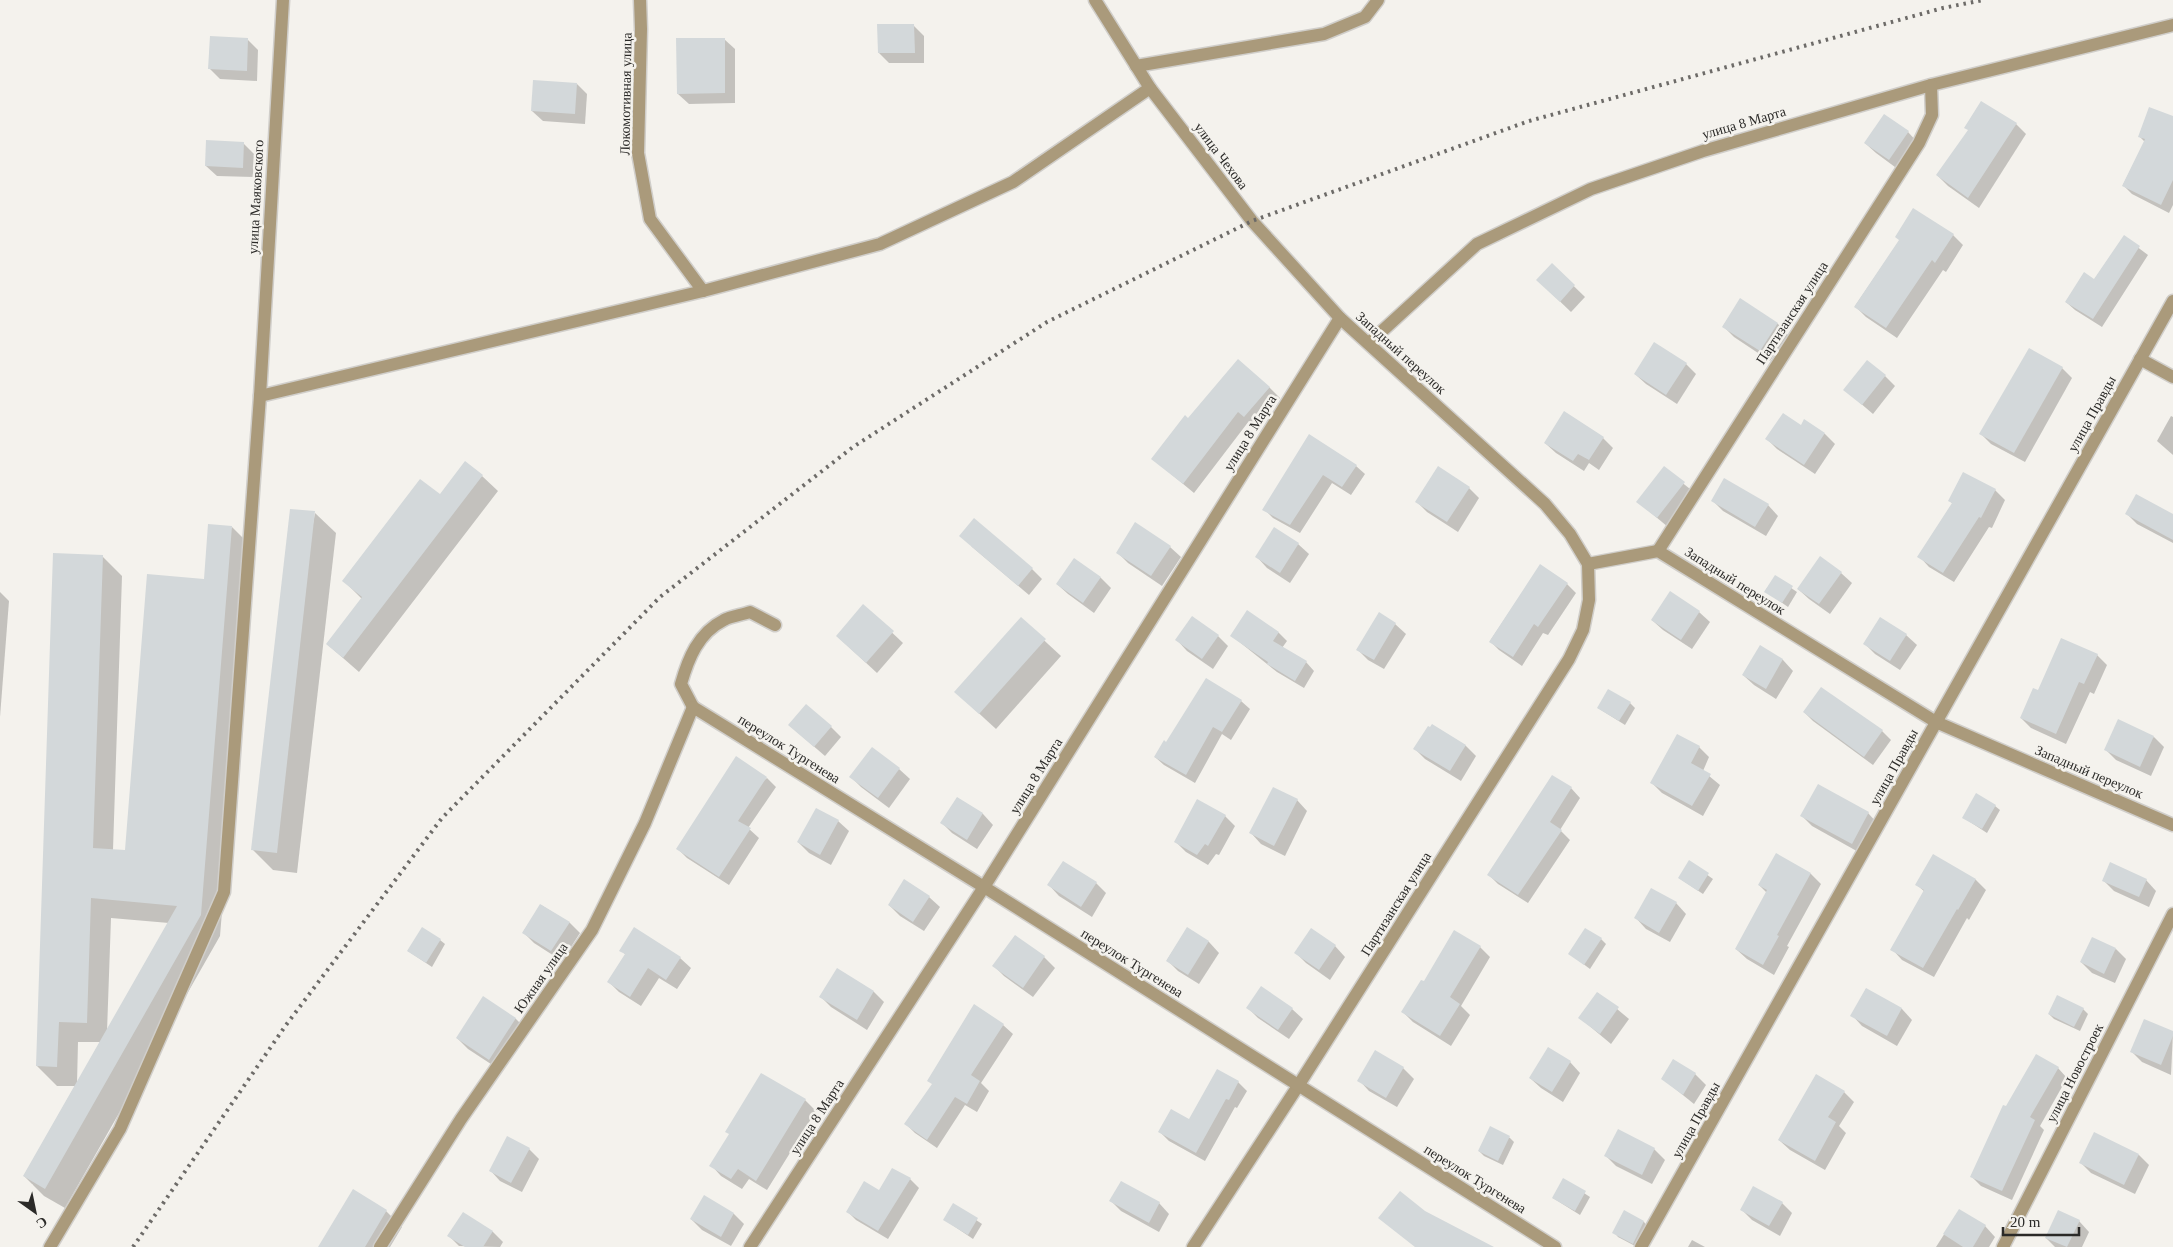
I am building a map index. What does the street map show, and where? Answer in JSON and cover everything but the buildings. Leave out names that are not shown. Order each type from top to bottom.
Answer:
[{"type":"street","name":"улица Маяковского","points":[[50,1247],[120,1129],[224,892],[260,396],[283,0]]},
{"type":"street","name":"Локомотивная улица","points":[[640,0],[642,29],[638,153],[650,219],[703,291]]},
{"type":"street","name":"улица Чехова","points":[[1095,0],[1150,88],[1252,221],[1340,318]]},
{"type":"street","points":[[1136,66],[1324,34],[1365,17],[1378,0]]},
{"type":"street","name":"улица 8 Марта","points":[[1369,343],[1477,244],[1591,189],[1703,151],[1931,85],[2173,25]]},
{"type":"street","name":"Партизанская улица","points":[[1658,551],[1919,143],[1932,114],[1931,85]]},
{"type":"street","points":[[260,396],[703,291],[880,244],[1013,182],[1150,88]]},
{"type":"street","name":"улица Правды","points":[[1641,1247],[2173,301]]},
{"type":"street","name":"улица 8 Марта","points":[[750,1247],[984,887],[1340,318]]},
{"type":"street","name":"Западный переулок","points":[[1340,318],[1545,504],[1570,534],[1588,564]]},
{"type":"street","points":[[2140,359],[2173,377]]},
{"type":"street","points":[[1588,564],[1658,551]]},
{"type":"street","name":"Западный переулок","points":[[1658,551],[1936,722],[2173,825]]},
{"type":"street","name":"Партизанская улица","points":[[1193,1247],[1298,1086],[1568,660],[1583,630],[1589,600],[1588,564]]},
{"type":"street","points":[[693,707],[681,684],[689,656],[705,635],[724,620],[750,612],[775,625]]},
{"type":"street","name":"переулок Тургенева","points":[[693,707],[984,887],[1555,1247]]},
{"type":"street","name":"Южная улица","points":[[380,1247],[461,1119],[592,930],[644,823],[693,707]]},
{"type":"street","name":"улица Новостроек","points":[[2003,1247],[2173,914]]},
{"type":"railway","points":[[133,1247],[286,1025],[442,818],[660,597],[853,447],[1047,322],[1252,221],[1529,121],[1943,8],[1983,0]]}]
